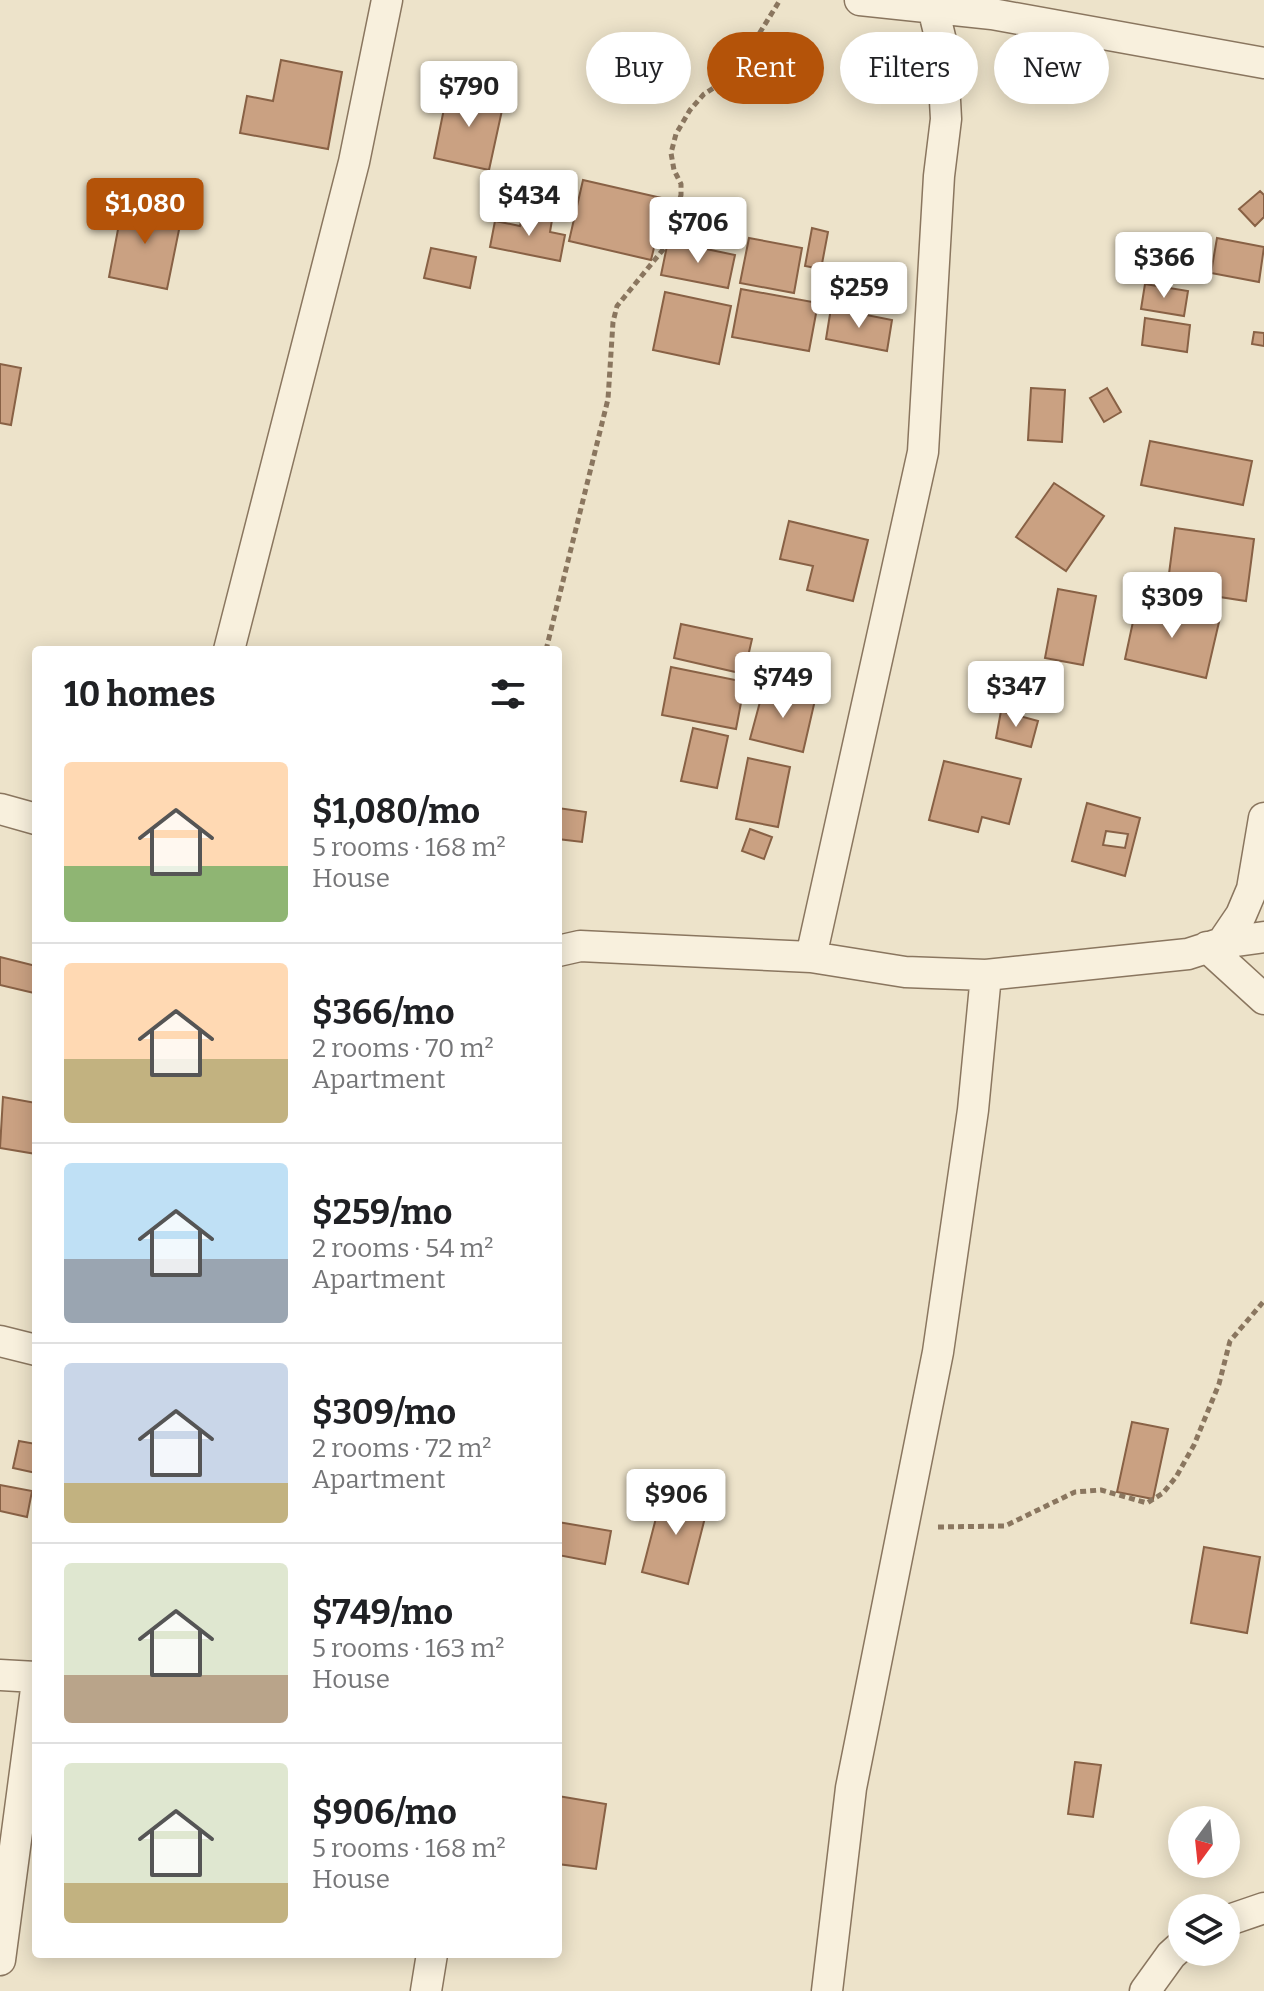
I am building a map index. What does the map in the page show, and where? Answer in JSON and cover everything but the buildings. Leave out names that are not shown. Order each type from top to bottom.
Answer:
[{"type":"street","points":[[230,646],[354,162],[387,0]]},
{"type":"street","points":[[860,0],[944,6],[1264,63]]},
{"type":"street","points":[[811,957],[923,452],[939,176],[946,119],[942,45],[944,6]]},
{"type":"street","points":[[0,809],[32,818]]},
{"type":"street","points":[[1214,945],[1241,915],[1252,889],[1264,818]]},
{"type":"street","points":[[562,950],[580,946],[811,957],[905,972],[986,975],[1188,954],[1214,945],[1264,937]]},
{"type":"street","points":[[1214,945],[1264,999]]},
{"type":"street","points":[[827,1991],[851,1788],[938,1352],[973,1110],[986,975]]},
{"type":"street","points":[[0,1341],[32,1349]]},
{"type":"street","points":[[0,1675],[32,1677]]},
{"type":"street","points":[[0,1960],[32,1719]]},
{"type":"street","points":[[1240,1916],[1264,1908]]},
{"type":"street","points":[[426,1991],[431,1958]]},
{"type":"street","points":[[1145,1991],[1168,1959]]},
{"type":"path","points":[[547,646],[608,399],[613,322],[617,306],[666,246],[681,195],[681,184],[671,153],[676,134],[704,94],[733,76],[780,0]]},
{"type":"path","points":[[901,1527],[1005,1526],[1075,1492],[1101,1490],[1147,1503],[1163,1493],[1176,1477],[1194,1445],[1219,1384],[1230,1341],[1264,1301]]}]
